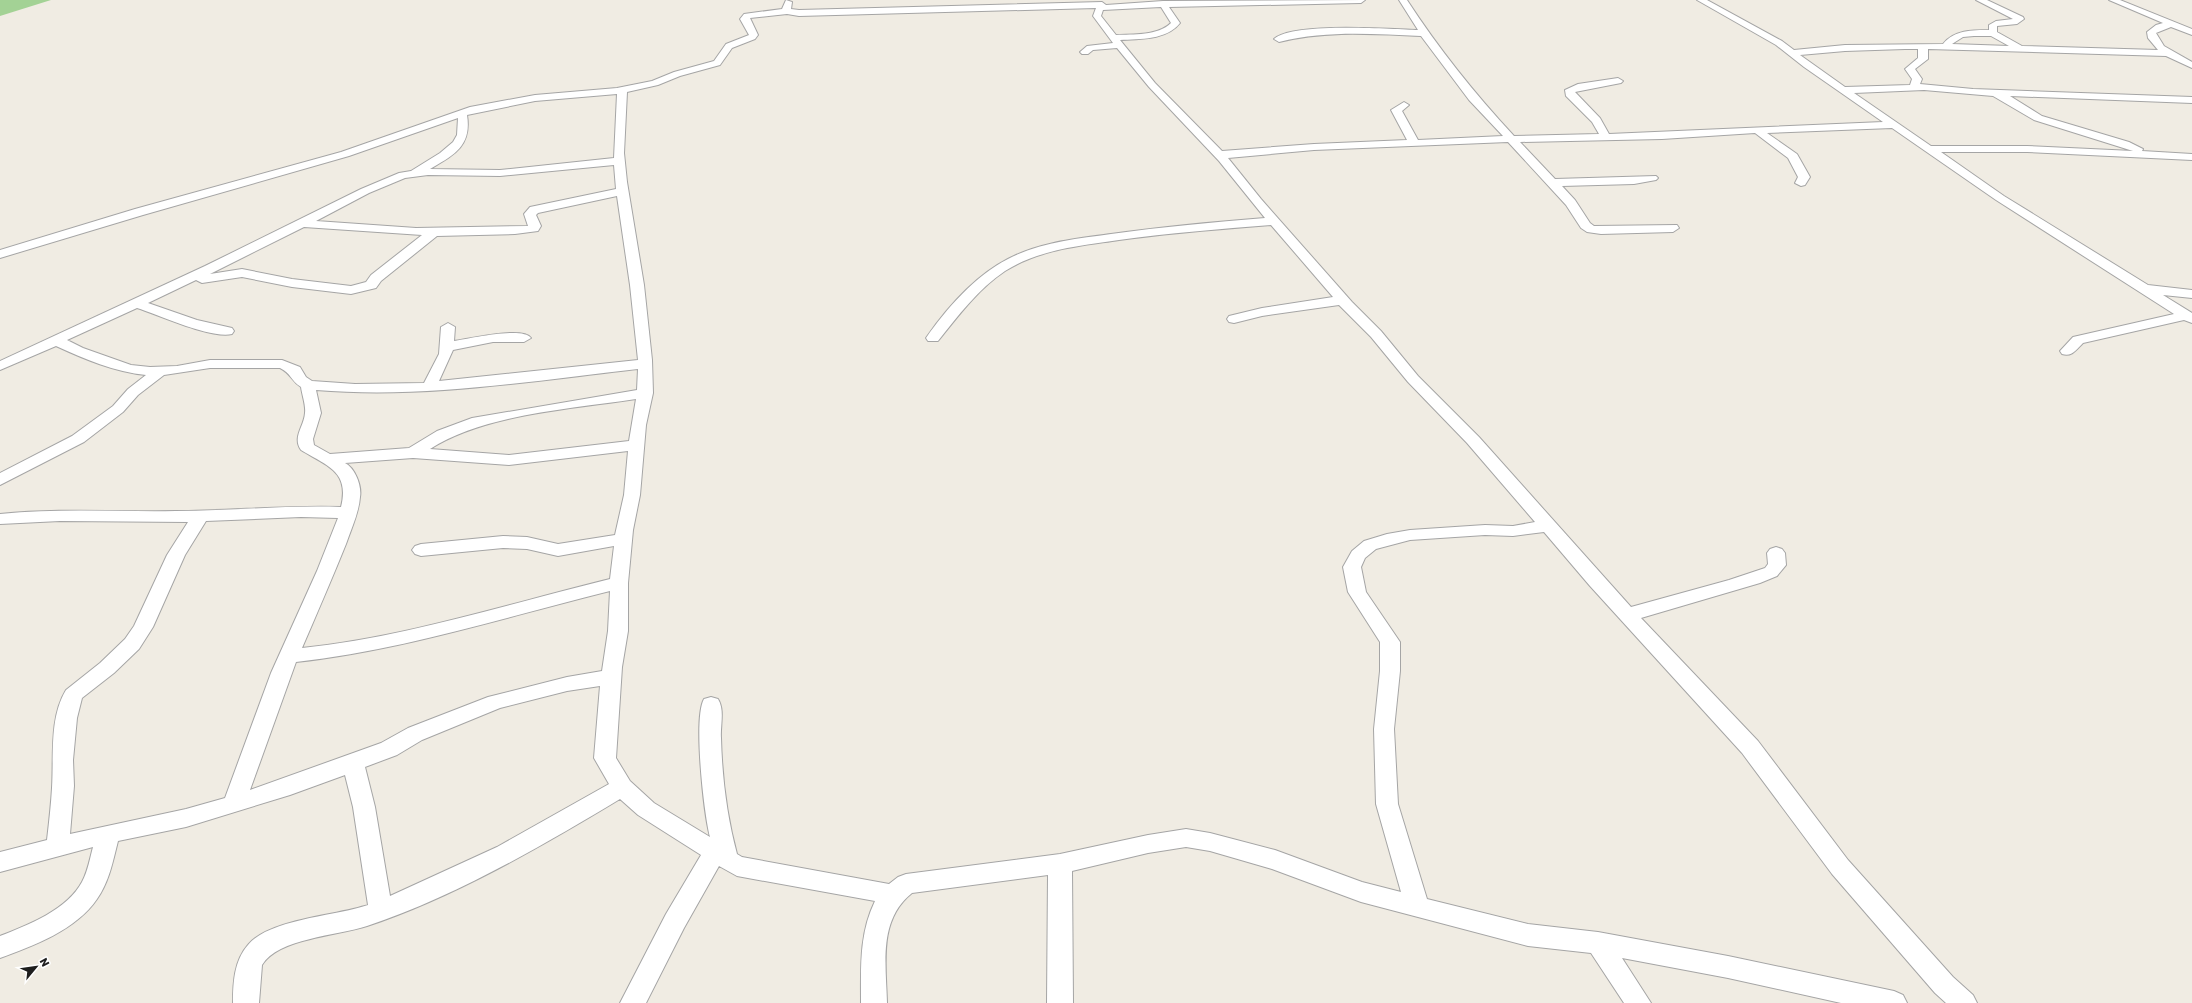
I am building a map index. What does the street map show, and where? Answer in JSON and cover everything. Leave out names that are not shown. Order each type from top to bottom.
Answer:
[{"type":"street","points":[[787,0],[788,12]]},
{"type":"street","points":[[0,254],[139,212],[345,154],[462,113],[495,104],[535,98],[622,90],[655,83],[678,74],[717,63],[729,46],[752,38],[754,35],[744,19],[747,16],[788,12],[818,13],[935,4],[1163,4],[1361,0]]},
{"type":"street","points":[[1403,0],[1424,33],[1473,98],[1571,203],[1585,225],[1592,229],[1673,228]]},
{"type":"street","points":[[1701,0],[1794,53],[1807,66],[1845,90],[2000,198],[2188,317]]},
{"type":"street","points":[[1980,0],[2020,19],[2014,22],[1997,23],[1993,25],[1993,33]]},
{"type":"street","points":[[2113,0],[2192,32]]},
{"type":"street","points":[[1102,4],[1097,12],[1098,16],[1116,41],[1152,85],[1219,155],[1257,202],[1343,300],[1376,334],[1413,379],[1473,440],[1548,526],[1750,747],[1840,866],[1944,985],[1964,1003]]},
{"type":"street","points":[[1085,52],[1090,48],[1116,41],[1157,34],[1174,27],[1176,23],[1175,19],[1163,4]]},
{"type":"street","points":[[2172,24],[2159,27],[2151,32],[2152,37],[2159,46],[2192,65]]},
{"type":"street","points":[[1279,39],[1294,34],[1317,32],[1424,33]]},
{"type":"street","points":[[1946,46],[1948,42],[1961,35],[1993,33],[2019,48]]},
{"type":"street","points":[[1794,53],[1845,48],[1921,46],[2169,53]]},
{"type":"street","points":[[1912,88],[1917,79],[1910,69],[1923,59],[1924,51],[1921,46]]},
{"type":"street","points":[[1606,137],[1596,120],[1570,94],[1570,90],[1578,87],[1618,81]]},
{"type":"street","points":[[1845,90],[1912,88],[2192,100]]},
{"type":"street","points":[[622,90],[619,161],[622,192],[637,285],[645,364],[645,393],[640,408],[632,495],[618,583],[618,631],[611,677],[605,758],[622,787],[646,809],[737,866],[892,894]]},
{"type":"street","points":[[1993,92],[2011,100],[2025,112],[2037,118],[2100,135],[2151,155]]},
{"type":"street","points":[[1404,105],[1396,110],[1407,127],[1414,143]]},
{"type":"street","points":[[414,173],[458,146],[465,127],[462,113]]},
{"type":"street","points":[[1843,126],[1878,113]]},
{"type":"street","points":[[1219,155],[1262,150],[1414,143],[1511,139],[1662,136],[1757,130],[1895,125]]},
{"type":"street","points":[[1757,130],[1793,156],[1804,177],[1801,183]]},
{"type":"street","points":[[1930,149],[2027,149],[2192,157]]},
{"type":"street","points":[[0,366],[182,282],[365,191],[403,175],[414,173],[500,173],[619,161]]},
{"type":"street","points":[[1552,183],[1634,182],[1652,178]]},
{"type":"street","points":[[303,223],[395,231],[530,229],[535,226],[530,214],[534,210],[622,192]]},
{"type":"street","points":[[933,338],[977,288],[1000,269],[1024,255],[1048,248],[1120,236],[1275,221]]},
{"type":"street","points":[[182,282],[242,273],[292,283],[350,290],[360,289],[371,285],[376,278],[435,231]]},
{"type":"street","points":[[2143,288],[2192,294]]},
{"type":"street","points":[[2159,298],[2176,292]]},
{"type":"street","points":[[1234,318],[1262,312],[1343,300]]},
{"type":"street","points":[[136,303],[162,310],[195,324],[227,331]]},
{"type":"street","points":[[2067,351],[2078,340],[2188,317]]},
{"type":"street","points":[[429,387],[446,354],[448,327]]},
{"type":"street","points":[[447,347],[493,338],[524,338]]},
{"type":"street","points":[[56,340],[78,351],[128,369],[160,371],[210,364],[282,364],[295,370],[300,380],[308,384],[355,389],[429,387],[645,364]]},
{"type":"street","points":[[0,480],[78,438],[118,409],[133,392],[160,371]]},
{"type":"street","points":[[234,804],[289,656],[326,571],[348,513],[352,497],[352,484],[343,468],[326,460],[307,447],[305,439],[313,413],[308,384]]},
{"type":"street","points":[[413,453],[443,434],[478,422],[538,410],[645,393]]},
{"type":"street","points":[[326,460],[413,453],[509,460],[637,445]]},
{"type":"street","points":[[0,519],[92,516],[200,516],[319,511],[348,513]]},
{"type":"street","points":[[58,846],[63,786],[63,745],[67,718],[73,696],[107,668],[132,644],[143,627],[176,555],[200,516]]},
{"type":"street","points":[[1418,907],[1405,868],[1387,804],[1384,729],[1390,671],[1390,642],[1357,592],[1352,567],[1358,555],[1370,544],[1410,535],[1485,530],[1513,531],[1548,526]]},
{"type":"street","points":[[421,550],[503,542],[527,543],[558,550],[624,539]]},
{"type":"street","points":[[1629,615],[1658,605],[1715,591],[1770,572],[1777,565],[1776,553]]},
{"type":"street","points":[[289,656],[316,654],[381,642],[493,616],[618,583]]},
{"type":"street","points":[[0,862],[58,846],[186,818],[234,804],[282,789],[353,763],[389,748],[415,734],[495,702],[567,684],[611,677]]},
{"type":"street","points":[[633,1003],[675,921],[721,855],[710,738],[711,704]]},
{"type":"street","points":[[353,763],[364,807],[380,911]]},
{"type":"street","points":[[246,1003],[250,962],[261,947],[294,932],[326,926],[380,911],[434,888],[553,829],[622,787]]},
{"type":"street","points":[[0,947],[52,923],[85,898],[96,878],[108,835]]},
{"type":"street","points":[[874,1003],[877,924],[885,904],[892,894],[906,884],[1060,864],[1148,844],[1186,838],[1210,842],[1275,860],[1361,892],[1528,935],[1598,943],[1728,967],[1894,1003]]},
{"type":"street","points":[[1060,864],[1060,1003]]},
{"type":"street","points":[[1598,943],[1638,1003]]},
{"type":"green space","points":[[0,0],[51,0],[0,16]]}]
